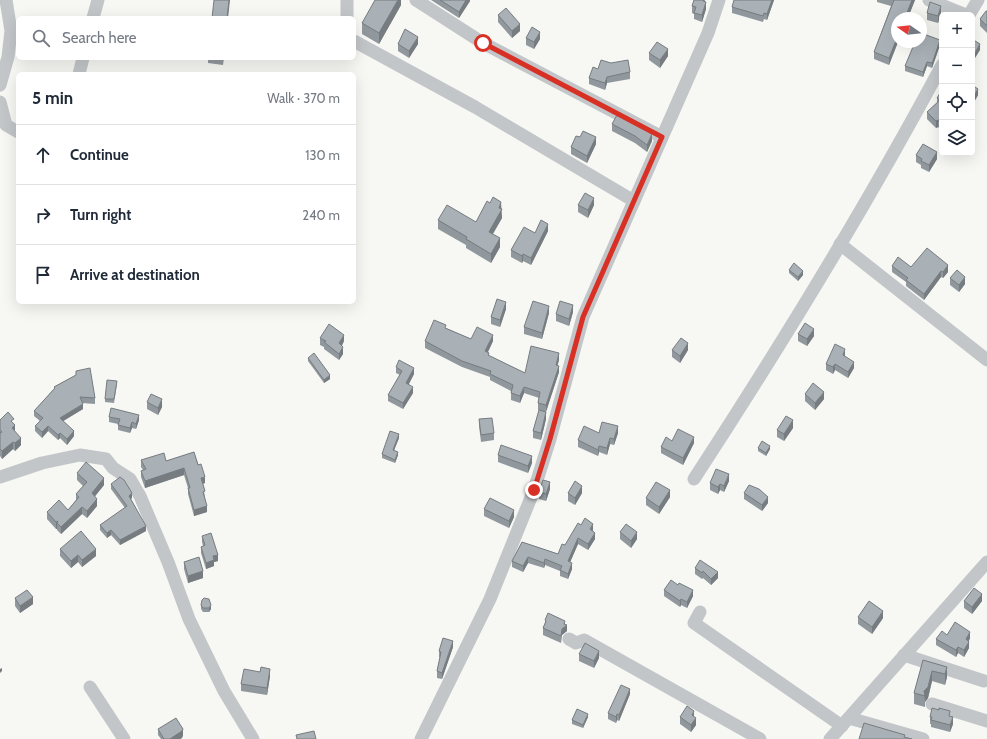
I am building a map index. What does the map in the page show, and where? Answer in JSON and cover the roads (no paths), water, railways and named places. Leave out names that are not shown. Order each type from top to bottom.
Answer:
[{"type":"street","points":[[0,85],[8,57],[11,31],[6,0]]},
{"type":"street","points":[[94,16],[98,0]]},
{"type":"street","points":[[347,0],[347,16]]},
{"type":"street","points":[[416,0],[483,43],[662,137]]},
{"type":"street","points":[[422,739],[490,599],[534,490],[550,439],[583,317],[708,33],[718,0]]},
{"type":"street","points":[[930,0],[960,12]]},
{"type":"street","points":[[970,12],[978,0]]},
{"type":"street","points":[[356,42],[476,107],[634,201]]},
{"type":"street","points":[[80,72],[82,60]]},
{"type":"street","points":[[694,479],[762,375],[912,122],[939,71]]},
{"type":"street","points":[[0,102],[3,126],[16,131]]},
{"type":"street","points":[[840,244],[987,360]]},
{"type":"street","points":[[0,477],[42,463],[80,455],[106,459],[113,468],[130,479],[150,517],[189,619],[224,691],[253,739]]},
{"type":"street","points":[[830,739],[987,562]]},
{"type":"street","points":[[700,612],[694,622],[845,722],[923,739]]},
{"type":"street","points":[[569,640],[576,643],[584,640],[760,739]]},
{"type":"street","points":[[904,655],[984,681]]},
{"type":"street","points":[[90,687],[124,739]]},
{"type":"street","points":[[932,704],[987,721]]}]
